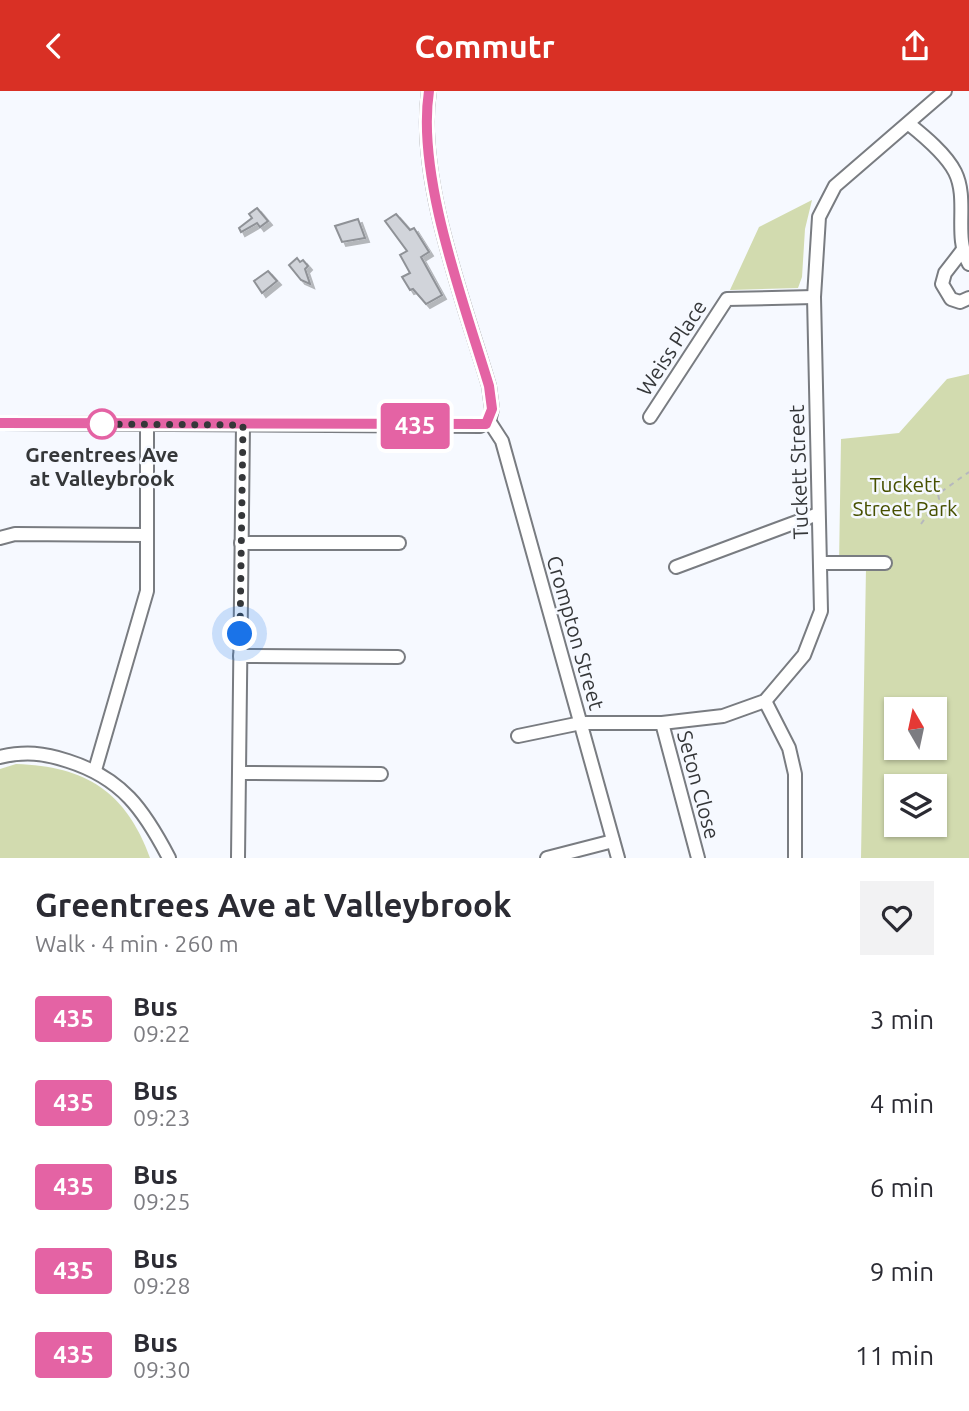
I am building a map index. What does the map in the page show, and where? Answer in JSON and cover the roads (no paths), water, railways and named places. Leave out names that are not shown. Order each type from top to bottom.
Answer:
[{"type":"street","points":[[0,423],[480,426],[489,421],[492,409],[489,386],[446,240],[427,143],[429,91]]},
{"type":"street","name":"Tuckett Street","points":[[765,701],[804,655],[821,611],[814,297],[820,217],[835,186],[945,91]]},
{"type":"street","points":[[909,124],[955,173],[959,188],[962,251],[969,264]]},
{"type":"street","points":[[962,251],[945,273],[942,284],[951,299],[960,302],[969,298]]},
{"type":"street","name":"Weiss Place","points":[[650,417],[727,299],[814,297]]},
{"type":"street","name":"Crompton Street","points":[[489,421],[502,442],[618,858]]},
{"type":"street","points":[[96,770],[147,591],[147,425]]},
{"type":"street","points":[[238,858],[243,425]]},
{"type":"street","points":[[676,567],[818,514]]},
{"type":"street","points":[[0,538],[15,534],[146,535]]},
{"type":"street","points":[[241,543],[399,543]]},
{"type":"street","points":[[821,563],[885,563]]},
{"type":"street","points":[[240,656],[398,657]]},
{"type":"street","points":[[518,736],[581,723],[662,723],[723,716],[765,701],[789,748],[795,775],[795,858]]},
{"type":"street","name":"Seton Close","points":[[662,723],[698,858]]},
{"type":"street","points":[[0,757],[29,752],[47,754],[96,770],[117,785],[135,804],[169,858]]},
{"type":"street","points":[[239,773],[381,774]]},
{"type":"street","points":[[547,858],[613,841]]},
{"type":"place","name":"Greentrees Ave at Valleybrook","points":[[102,424]]},
{"type":"park label","name":"Tuckett Street Park","points":[[905,497]]}]
